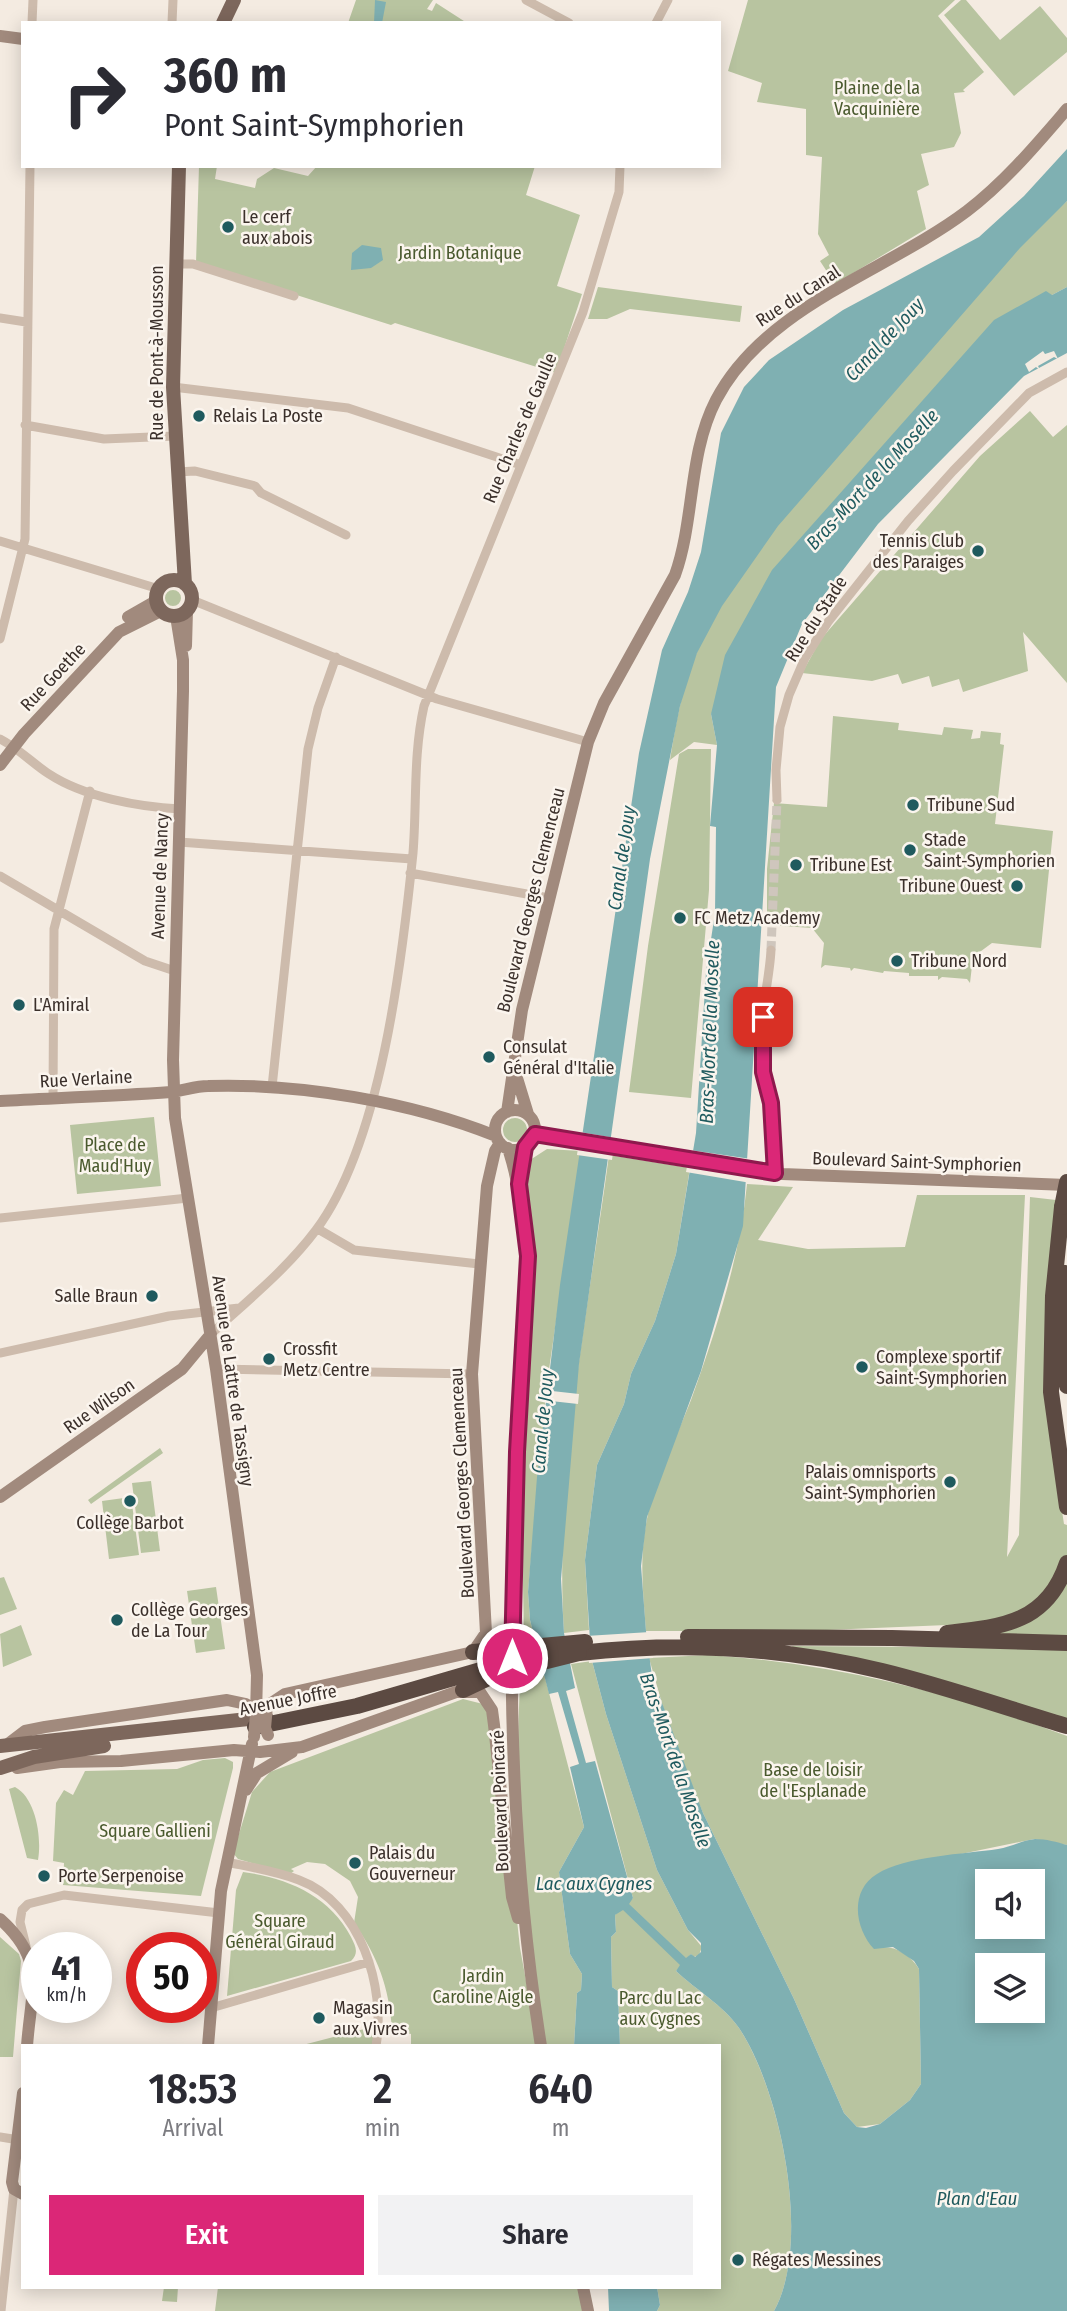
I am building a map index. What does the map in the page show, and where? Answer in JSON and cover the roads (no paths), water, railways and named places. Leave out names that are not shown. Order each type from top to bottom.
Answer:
[{"type":"highway","points":[[1067,1184],[1062,1207],[1053,1296],[1051,1392],[1067,1507]]},
{"type":"highway","points":[[1067,1242],[1063,1334],[1067,1386]]},
{"type":"highway","points":[[892,1638],[1002,1626],[1017,1621],[1049,1596],[1067,1563]]},
{"type":"highway","points":[[463,1690],[501,1661],[582,1647],[680,1642],[892,1638],[1067,1643]]},
{"type":"highway","points":[[680,1642],[828,1660],[881,1671],[1067,1729]]},
{"type":"highway","points":[[473,1652],[501,1661],[582,1647]]},
{"type":"highway","name":"Avenue Joffre","points":[[262,1717],[357,1706],[501,1661]]},
{"type":"highway","name":"Avenue Joffre","points":[[262,1717],[359,1699],[501,1661]]},
{"type":"main road","points":[[224,21],[234,0]]},
{"type":"main road","name":"Rue de Pont-à-Mousson","points":[[179,168],[173,387],[185,609]]},
{"type":"main road","name":"Rue de Pont-à-Mousson","points":[[161,596],[181,539]]},
{"type":"main road","points":[[161,596],[185,584]]},
{"type":"main road","points":[[161,596],[185,609]]},
{"type":"main road","name":"Avenue Joffre","points":[[4,1745],[37,1744],[262,1717]]},
{"type":"main road","name":"Avenue Joffre","points":[[0,1768],[34,1757],[262,1717]]},
{"type":"street","points":[[32,21],[33,0]]},
{"type":"street","points":[[172,21],[173,0]]},
{"type":"street","points":[[526,0],[565,21]]},
{"type":"street","points":[[657,21],[668,0]]},
{"type":"street","points":[[0,36],[21,39]]},
{"type":"street","name":"Rue du Canal","points":[[587,741],[604,703],[675,575],[683,553],[701,440],[715,403],[740,363],[785,323],[966,212],[1013,170],[1067,109]]},
{"type":"street","points":[[0,639],[23,548],[30,168]]},
{"type":"street","name":"Rue Charles de Gaulle","points":[[211,1334],[281,1270],[318,1229],[348,1171],[372,1102],[396,983],[412,859],[416,753],[428,695],[583,312],[619,192],[620,168]]},
{"type":"street","points":[[176,264],[193,264],[294,296]]},
{"type":"street","points":[[0,318],[26,322]]},
{"type":"street","name":"Rue du Stade","points":[[777,800],[776,770],[780,727],[789,695],[805,658],[828,622],[908,521],[953,471],[1029,393],[1067,372]]},
{"type":"street","points":[[173,387],[348,408],[522,465]]},
{"type":"street","points":[[26,425],[104,439],[175,436]]},
{"type":"street","points":[[177,472],[195,471],[255,486],[261,493],[346,535]]},
{"type":"street","points":[[0,541],[161,596]]},
{"type":"street","name":"Rue Goethe","points":[[0,765],[13,747],[119,632],[130,615],[161,596]]},
{"type":"street","points":[[185,609],[335,657],[428,695],[587,741]]},
{"type":"street","name":"Avenue de Nancy","points":[[174,1092],[185,609]]},
{"type":"street","points":[[272,1087],[308,749],[335,657]]},
{"type":"street","points":[[0,739],[50,775],[136,806],[180,809]]},
{"type":"street","name":"Boulevard Georges Clemenceau","points":[[503,1116],[515,1069],[522,1010],[587,741]]},
{"type":"street","points":[[52,1098],[54,929],[90,790]]},
{"type":"street","points":[[179,842],[412,859]]},
{"type":"street","points":[[410,873],[482,883],[549,898]]},
{"type":"street","points":[[0,876],[145,961],[175,971]]},
{"type":"street","points":[[771,950],[761,1038],[763,1072],[771,1103],[771,1173]]},
{"type":"street","name":"Boulevard Georges Clemenceau","points":[[515,1069],[528,1114]]},
{"type":"street","name":"Rue Verlaine","points":[[0,1101],[174,1092],[207,1086],[272,1087],[372,1102],[460,1121]]},
{"type":"street","name":"Avenue de Lattre de Tassigny","points":[[174,1092],[216,1369],[262,1717],[250,1751],[226,1862],[217,1937]]},
{"type":"street","points":[[460,1121],[503,1116],[516,1110],[528,1114],[534,1123],[535,1134],[525,1147],[519,1184]]},
{"type":"street","points":[[503,1116],[501,1142],[519,1184]]},
{"type":"street","points":[[460,1121],[501,1142],[525,1147]]},
{"type":"street","name":"Boulevard Saint-Symphorien","points":[[535,1134],[771,1173],[1067,1184]]},
{"type":"street","name":"Boulevard Georges Clemenceau","points":[[473,1652],[484,1638],[488,1622],[472,1374],[487,1186],[495,1151],[501,1142]]},
{"type":"street","name":"Boulevard Poincaré","points":[[519,1184],[528,1256],[501,1661],[516,1811],[525,1942],[541,2044]]},
{"type":"street","points":[[0,1218],[188,1198]]},
{"type":"street","points":[[318,1229],[354,1250],[479,1264]]},
{"type":"street","points":[[0,1353],[206,1309],[239,1308]]},
{"type":"street","name":"Rue Wilson","points":[[0,1497],[182,1369],[211,1334]]},
{"type":"street","points":[[216,1369],[472,1374]]},
{"type":"street","name":"Avenue Joffre","points":[[257,1675],[268,1690],[285,1694],[473,1652]]},
{"type":"street","name":"Boulevard Poincaré","points":[[463,1690],[480,1692],[492,1710],[512,1897],[525,1942]]},
{"type":"street","name":"Avenue Joffre","points":[[0,1768],[295,1748],[463,1690]]},
{"type":"street","name":"Avenue Joffre","points":[[4,1745],[25,1731],[45,1727],[236,1699],[262,1717],[285,1694]]},
{"type":"street","points":[[262,1717],[275,1742],[295,1748]]},
{"type":"street","points":[[237,1810],[257,1773],[295,1748]]},
{"type":"street","points":[[226,1862],[300,1880],[335,1905],[356,1934],[369,1962],[377,1990],[379,2013],[376,2044]]},
{"type":"street","points":[[23,1932],[20,1922],[22,1910],[28,1904],[64,1895],[219,1913]]},
{"type":"street","points":[[0,1919],[21,1944]]},
{"type":"street","points":[[217,2006],[369,1962]]},
{"type":"street","points":[[27,2044],[29,2023]]},
{"type":"street","name":"Avenue de Lattre de Tassigny","points":[[208,2044],[210,2023]]},
{"type":"street","points":[[1,2311],[19,2192],[12,2175],[21,2116]]},
{"type":"street","points":[[0,2137],[19,2140]]},
{"type":"street","points":[[583,2289],[588,2311]]},
{"type":"water","points":[[375,0],[386,2],[382,21],[374,21]]},
{"type":"water","points":[[1067,149],[1067,201],[1020,248],[778,526],[722,606],[697,653],[680,706],[650,859],[579,1364],[561,1579],[564,1633],[575,1688],[566,1691],[586,1763],[595,1761],[633,1898],[629,1904],[686,1958],[691,1954],[695,1957],[701,1952],[701,1943],[688,1930],[657,1870],[606,1714],[591,1657],[585,1560],[597,1465],[624,1404],[631,1374],[655,1321],[676,1254],[696,1133],[706,972],[715,913],[716,827],[710,826],[717,745],[711,714],[725,655],[772,570],[994,320],[1046,291],[1052,295],[1067,287],[1067,353],[1024,376],[878,524],[802,624],[776,687],[743,1226],[701,1371],[647,1517],[641,1566],[652,1676],[703,1813],[794,1999],[844,2113],[857,2127],[866,2128],[880,2124],[910,2100],[921,2084],[919,1969],[914,1961],[893,1947],[874,1949],[868,1941],[859,1921],[858,1910],[862,1890],[868,1881],[889,1868],[919,1859],[998,1849],[1035,1839],[1067,1845],[1067,2311],[774,2311],[785,2282],[790,2247],[791,2208],[779,2127],[768,2089],[754,2055],[733,2020],[676,1971],[680,1965],[623,1910],[615,1915],[616,1932],[611,1937],[612,1987],[618,1991],[620,2044],[574,2044],[577,1993],[581,1990],[582,1974],[570,1954],[559,1872],[584,1827],[570,1767],[579,1764],[558,1692],[549,1694],[530,1620],[528,1592],[537,1477],[560,1285],[639,753],[662,650],[688,592],[701,552],[721,433],[744,387],[769,360],[843,310],[979,237],[1024,196]]},
{"type":"water","points":[[362,245],[381,248],[383,260],[371,268],[351,270],[352,253]]},
{"type":"water","points":[[608,2289],[657,2289],[660,2305],[657,2311],[609,2311]]},
{"type":"tunnel","points":[[771,950],[777,800]]},
{"type":"place","name":"Le cerf aux abois","points":[[228,227]]},
{"type":"place","name":"Relais La Poste","points":[[199,416]]},
{"type":"place","name":"Tennis Club des Paraiges","points":[[978,551]]},
{"type":"place","name":"Tribune Sud","points":[[913,805]]},
{"type":"place","name":"Stade Saint-Symphorien","points":[[910,850]]},
{"type":"place","name":"Tribune Est","points":[[796,865]]},
{"type":"place","name":"Tribune Ouest","points":[[1017,886]]},
{"type":"place","name":"FC Metz Academy","points":[[680,918]]},
{"type":"place","name":"Tribune Nord","points":[[897,961]]},
{"type":"place","name":"L'Amiral","points":[[19,1005]]},
{"type":"place","name":"Consulat Général d'Italie","points":[[489,1057]]},
{"type":"place","name":"Salle Braun","points":[[152,1296]]},
{"type":"place","name":"Crossfit Metz Centre","points":[[269,1359]]},
{"type":"place","name":"Complexe sportif Saint-Symphorien","points":[[862,1367]]},
{"type":"place","name":"Palais omnisports Saint-Symphorien","points":[[950,1482]]},
{"type":"place","name":"Collège Barbot","points":[[130,1501]]},
{"type":"place","name":"Collège Georges de La Tour","points":[[117,1620]]},
{"type":"place","name":"Palais du Gouverneur","points":[[355,1863]]},
{"type":"place","name":"Porte Serpenoise","points":[[44,1876]]},
{"type":"place","name":"Magasin aux Vivres","points":[[319,2018]]},
{"type":"place","name":"Régates Messines","points":[[738,2260]]},
{"type":"park label","name":"Plaine de la Vacquinière","points":[[877,98]]},
{"type":"park label","name":"Jardin Botanique","points":[[460,253]]},
{"type":"park label","name":"Place de Maud'Huy","points":[[115,1155]]},
{"type":"park label","name":"Base de loisir de l'Esplanade","points":[[813,1780]]},
{"type":"park label","name":"Square Gallieni","points":[[155,1831]]},
{"type":"park label","name":"Square Général Giraud","points":[[280,1931]]},
{"type":"park label","name":"Jardin Caroline Aigle","points":[[483,1986]]},
{"type":"park label","name":"Parc du Lac aux Cygnes","points":[[660,2008]]},
{"type":"water label","name":"Canal de Jouy","points":[[884,339]]},
{"type":"water label","name":"Bras-Mort de la Moselle","points":[[872,479]]},
{"type":"water label","name":"Canal de Jouy","points":[[621,858]]},
{"type":"water label","name":"Bras-Mort de la Moselle","points":[[709,1032]]},
{"type":"water label","name":"Canal de Jouy","points":[[542,1421]]},
{"type":"water label","name":"Bras-Mort de la Moselle","points":[[676,1760]]},
{"type":"water label","name":"Lac aux Cygnes","points":[[594,1883]]},
{"type":"water label","name":"Plan d'Eau","points":[[977,2198]]}]
